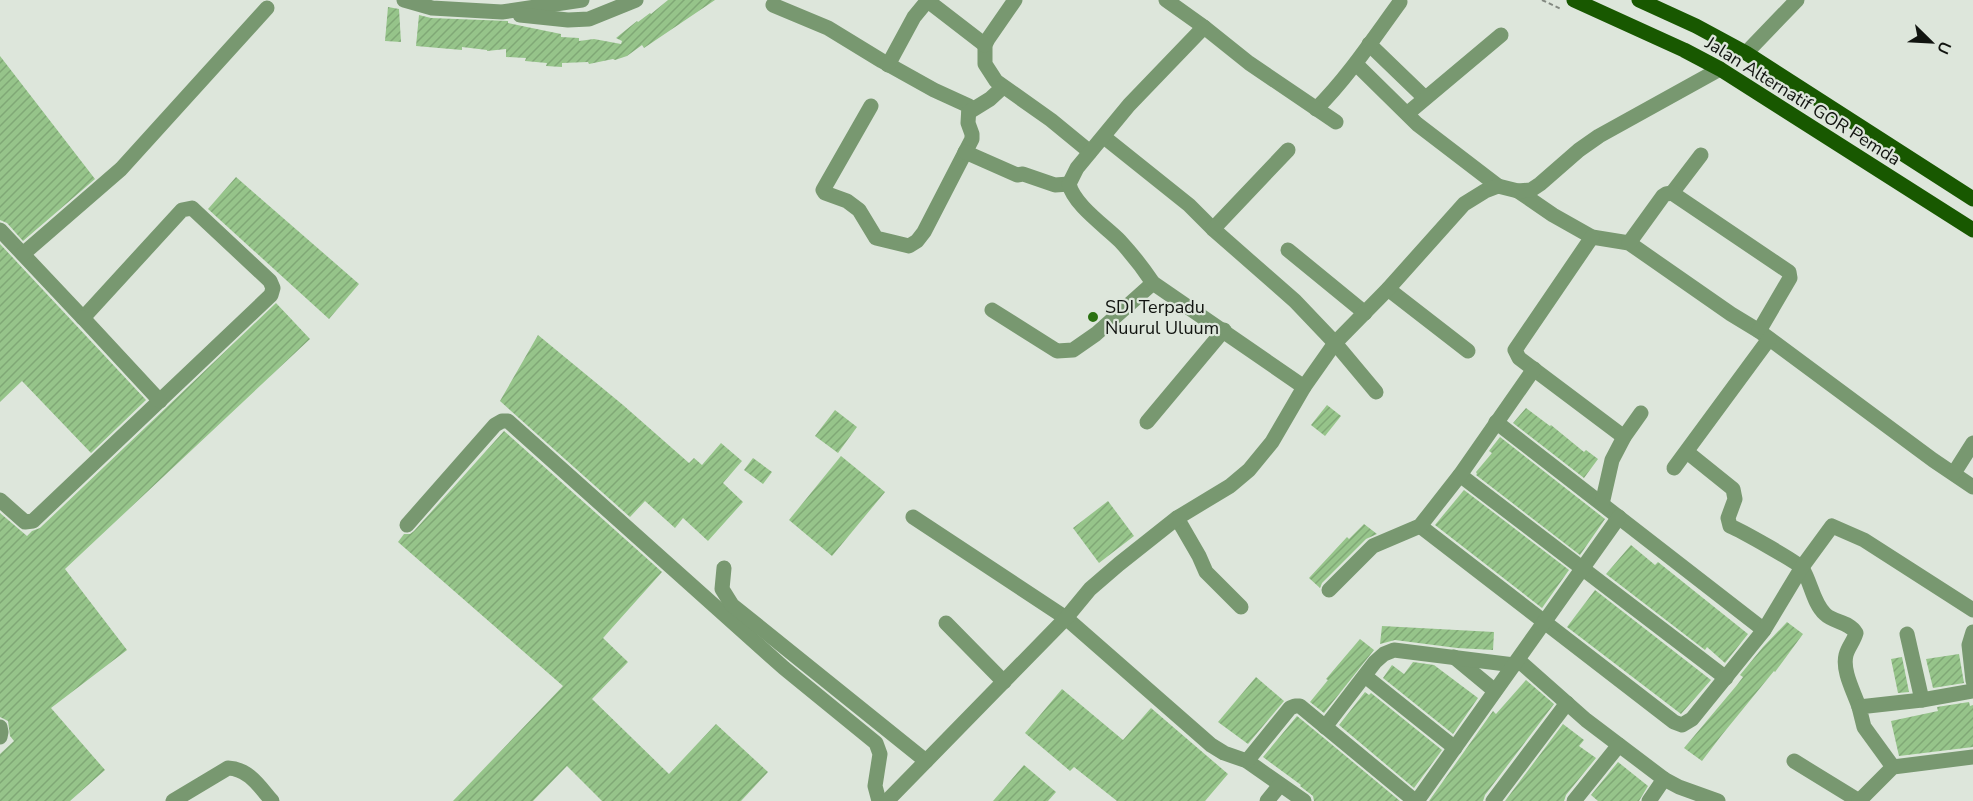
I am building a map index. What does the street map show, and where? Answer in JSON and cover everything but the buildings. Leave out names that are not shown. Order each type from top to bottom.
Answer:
[{"type":"main road","name":"Jalan Alternatif GOR Pemda","points":[[1574,0],[1720,69],[1973,230]]},
{"type":"main road","name":"Jalan Alternatif GOR Pemda","points":[[1638,0],[1696,26],[1746,53],[1973,199]]},
{"type":"street","points":[[404,0],[432,8],[502,12],[568,20],[589,19],[636,0]]},
{"type":"street","points":[[502,12],[582,0]]},
{"type":"street","points":[[888,64],[914,17],[928,0],[985,45]]},
{"type":"street","points":[[1015,0],[985,45],[985,64],[1003,87],[1051,120],[1090,152]]},
{"type":"street","points":[[1166,0],[1249,63],[1336,122]]},
{"type":"street","points":[[1746,53],[1797,0]]},
{"type":"street","points":[[1316,109],[1356,64],[1400,2]]},
{"type":"street","points":[[773,5],[828,28],[934,90],[969,106],[968,123],[972,139],[924,232],[917,241],[909,246],[876,238],[859,210],[847,201],[829,195],[823,190],[871,106]]},
{"type":"street","points":[[23,254],[121,170],[267,8]]},
{"type":"street","points":[[1069,184],[1077,168],[1144,89],[1204,27]]},
{"type":"street","points":[[1408,113],[1501,35]]},
{"type":"street","points":[[1369,45],[1425,98]]},
{"type":"street","points":[[1356,64],[1426,131],[1498,186],[1518,191],[1531,190],[1599,136],[1720,69]]},
{"type":"street","points":[[969,112],[990,99],[1003,87]]},
{"type":"street","points":[[1104,137],[1189,205],[1295,302],[1335,343],[1376,392]]},
{"type":"street","points":[[1213,229],[1288,150]]},
{"type":"street","points":[[965,152],[1017,175],[1023,174],[1055,184],[1069,184]]},
{"type":"street","points":[[1672,194],[1701,155]]},
{"type":"street","points":[[1069,184],[1076,198],[1120,242],[1153,283],[1304,387]]},
{"type":"street","points":[[887,801],[1066,618],[1090,589],[1177,518],[1230,486],[1249,470],[1272,442],[1304,387],[1335,343],[1388,289],[1464,204],[1498,186]]},
{"type":"street","points":[[1518,191],[1553,215],[1592,237],[1629,243],[1764,335],[1973,487]]},
{"type":"street","points":[[1629,243],[1663,196],[1672,194],[1790,274],[1764,335],[1674,468]]},
{"type":"street","points":[[0,500],[25,522],[33,521],[271,295],[273,288],[270,281],[192,208],[187,208],[182,210],[83,318]]},
{"type":"street","points":[[0,230],[160,401]]},
{"type":"street","points":[[1592,237],[1515,350],[1519,358],[1624,437]]},
{"type":"street","points":[[1288,250],[1365,313]]},
{"type":"street","points":[[992,310],[1057,351],[1073,350],[1096,334],[1153,283]]},
{"type":"street","points":[[1388,289],[1468,351]]},
{"type":"street","points":[[1147,422],[1224,330]]},
{"type":"street","points":[[1329,590],[1373,546],[1420,526],[1460,474],[1534,369]]},
{"type":"street","points":[[1602,504],[1612,460],[1624,437],[1641,413]]},
{"type":"street","points":[[407,525],[495,425],[502,421],[508,422],[784,668],[876,743],[880,754],[875,786],[879,801]]},
{"type":"street","points":[[1496,422],[1764,630]]},
{"type":"street","points":[[1954,473],[1973,443]]},
{"type":"street","points":[[1687,452],[1733,489],[1735,500],[1728,518],[1730,526],[1802,567],[1826,615],[1850,626],[1856,633],[1848,650],[1845,664],[1864,727],[1893,767]]},
{"type":"street","points":[[1460,474],[1726,678]]},
{"type":"street","points":[[913,517],[1066,618],[1211,745],[1224,753],[1247,761],[1304,801]]},
{"type":"street","points":[[1247,761],[1290,708],[1300,706],[1416,801],[1619,517]]},
{"type":"street","points":[[1177,518],[1206,572],[1241,607]]},
{"type":"street","points":[[1420,526],[1674,723],[1683,725],[1692,719],[1764,630],[1802,567],[1829,528],[1835,526],[1864,540],[1973,610]]},
{"type":"street","points":[[724,568],[722,589],[732,605],[926,761]]},
{"type":"street","points":[[946,623],[1004,682]]},
{"type":"street","points":[[1973,632],[1969,645],[1973,681]]},
{"type":"street","points":[[1907,634],[1922,700]]},
{"type":"street","points":[[1325,726],[1384,654],[1394,650],[1516,662],[1664,779],[1718,801]]},
{"type":"street","points":[[1454,657],[1495,692]]},
{"type":"street","points":[[1365,676],[1455,748]]},
{"type":"street","points":[[1859,707],[1922,700],[1973,691]]},
{"type":"street","points":[[1493,801],[1567,703]]},
{"type":"street","points":[[0,727],[0,737]]},
{"type":"street","points":[[1574,801],[1619,745]]},
{"type":"street","points":[[1794,762],[1859,801],[1893,767],[1973,757]]},
{"type":"street","points":[[173,801],[228,768],[238,768],[248,774],[272,801]]},
{"type":"street","points":[[1648,801],[1664,779]]},
{"type":"street","points":[[1267,801],[1280,785]]},
{"type":"place","name":"SDI Terpadu Nuurul Uluum","points":[[1093,317]]}]
